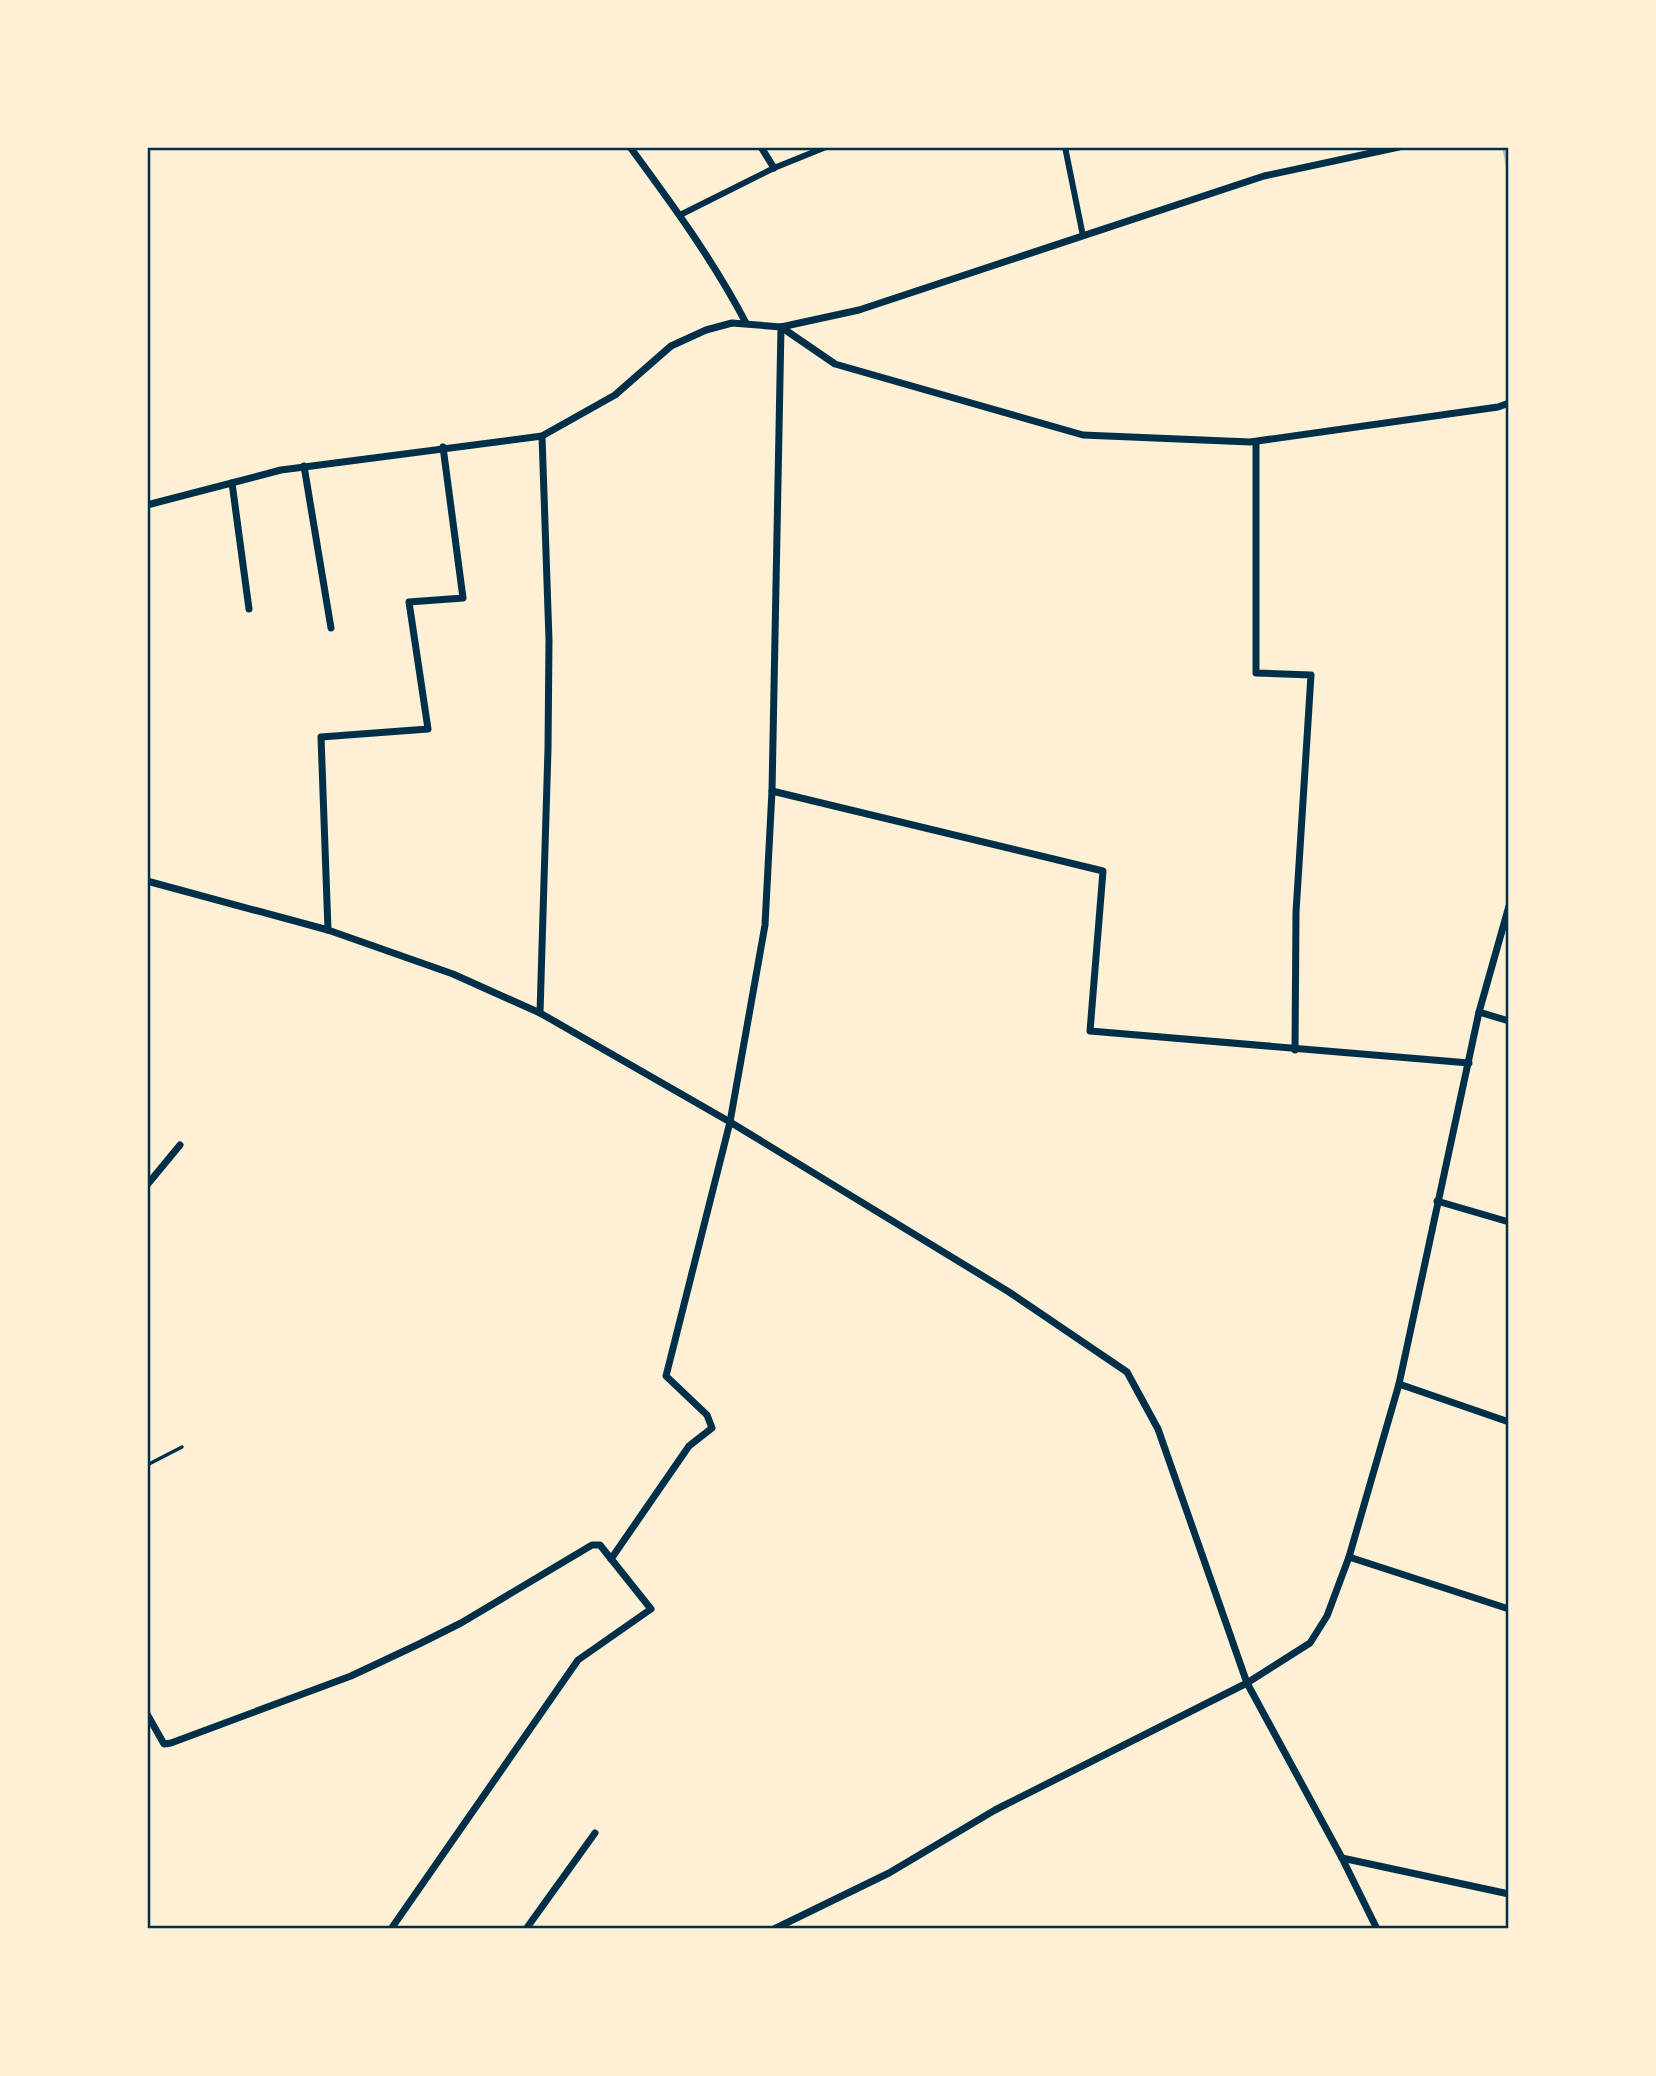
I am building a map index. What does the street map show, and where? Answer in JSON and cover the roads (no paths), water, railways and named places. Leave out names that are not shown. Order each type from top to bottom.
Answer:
[{"type":"street","points":[[630,147],[680,215],[729,291],[746,323]]},
{"type":"street","points":[[761,147],[774,168]]},
{"type":"street","points":[[680,215],[774,168],[826,147]]},
{"type":"street","points":[[1065,147],[1083,236]]},
{"type":"street","points":[[147,505],[304,466],[542,436],[615,395],[671,346],[706,330],[746,323],[781,327],[859,310],[1264,176],[1399,147]]},
{"type":"street","points":[[781,327],[835,364],[1083,435],[1256,442],[1498,407],[1509,402]]},
{"type":"street","points":[[611,1559],[689,1446],[712,1429],[707,1415],[666,1376],[730,1122],[765,925],[772,791],[781,327]]},
{"type":"street","points":[[540,1013],[548,840],[549,694],[542,436]]},
{"type":"street","points":[[1256,442],[1256,673],[1311,675],[1296,912],[1295,1050]]},
{"type":"street","points":[[328,930],[321,737],[428,729],[410,602],[463,598],[443,447]]},
{"type":"street","points":[[304,466],[331,628]]},
{"type":"street","points":[[232,482],[249,609]]},
{"type":"street","points":[[772,791],[1103,871],[1090,1031],[1469,1063]]},
{"type":"street","points":[[147,881],[328,930],[453,974],[540,1013],[730,1122],[1009,1292],[1127,1372],[1158,1429],[1247,1683],[1342,1857],[1377,1929]]},
{"type":"street","points":[[774,1929],[889,1873],[995,1810],[1247,1683],[1310,1643],[1327,1616],[1349,1557],[1399,1384],[1479,1012],[1509,906]]},
{"type":"street","points":[[1479,1012],[1509,1021]]},
{"type":"street","points":[[147,1185],[180,1145]]},
{"type":"street","points":[[1437,1200],[1509,1222]]},
{"type":"street","points":[[1399,1384],[1509,1422]]},
{"type":"street","points":[[147,1714],[159,1739],[164,1744],[171,1743],[351,1676],[419,1644],[592,1545],[600,1545],[650,1605],[649,1612],[578,1660],[391,1929]]},
{"type":"street","points":[[1349,1557],[1509,1609]]},
{"type":"street","points":[[526,1929],[595,1833]]},
{"type":"street","points":[[1342,1857],[1509,1895]]}]
